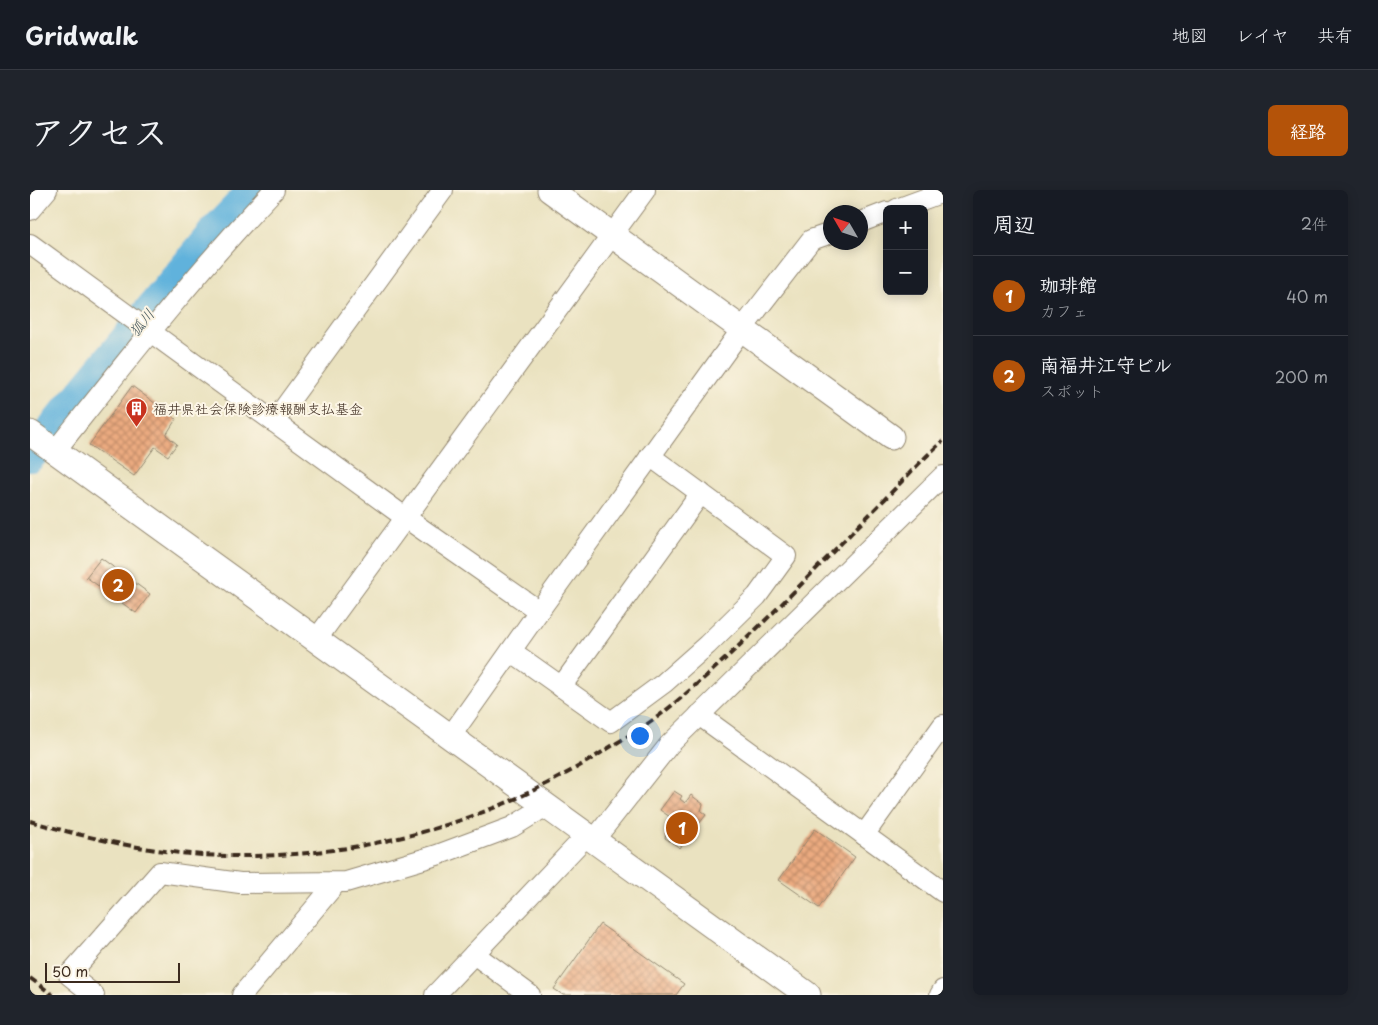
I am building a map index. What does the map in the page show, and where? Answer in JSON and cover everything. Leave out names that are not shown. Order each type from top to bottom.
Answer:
[{"type":"street","points":[[30,210],[47,190]]},
{"type":"street","points":[[274,190],[143,326],[39,440],[808,995]]},
{"type":"street","points":[[274,422],[443,190]]},
{"type":"street","points":[[550,190],[891,436]]},
{"type":"street","points":[[316,640],[645,190]]},
{"type":"street","points":[[908,205],[943,192]]},
{"type":"street","points":[[868,219],[883,213]]},
{"type":"street","points":[[450,737],[742,329],[811,240],[823,236]]},
{"type":"street","points":[[30,244],[406,518],[539,611]]},
{"type":"street","points":[[511,651],[610,722],[664,684],[707,645],[757,596],[786,556],[650,456]]},
{"type":"street","points":[[434,995],[590,838],[669,745],[943,476]]},
{"type":"street","points":[[561,687],[701,493]]},
{"type":"street","points":[[699,715],[943,892]]},
{"type":"street","points":[[864,835],[943,725]]},
{"type":"street","points":[[94,995],[68,975],[160,872],[240,883],[346,882],[437,855],[512,827],[546,806]]},
{"type":"street","points":[[242,995],[336,883]]},
{"type":"street","points":[[474,954],[530,995]]},
{"type":"street","points":[[940,995],[943,990]]},
{"type":"building","name":"福井県社会保険診療報酬支払基金","points":[[132,386],[176,419],[166,435],[177,444],[168,456],[155,447],[134,476],[89,445]]},
{"type":"building","points":[[101,558],[150,594],[136,613],[86,577]]},
{"type":"building","points":[[674,791],[682,796],[680,799],[685,803],[691,795],[703,804],[701,811],[706,815],[680,848],[665,838],[670,817],[660,810]]},
{"type":"building","points":[[815,829],[855,857],[819,908],[779,880]]},
{"type":"building","points":[[600,924],[684,984],[676,995],[563,995],[554,989]]},
{"type":"waterway","name":"狐川","points":[[30,456],[214,232],[254,190]]},
{"type":"railway","points":[[30,821],[103,840],[179,853],[229,856],[279,855],[329,851],[378,843],[426,831],[473,816],[519,797],[564,775],[636,731],[658,716],[693,687],[775,611],[943,441]]},
{"type":"railway","points":[[30,978],[53,995]]},
{"type":"place","name":"福井県社会保険診療報酬支払基金","points":[[137,427]]},
{"type":"place","name":"南福井江守ビル","points":[[118,585]]},
{"type":"place","name":"珈琲館","points":[[682,828]]}]
